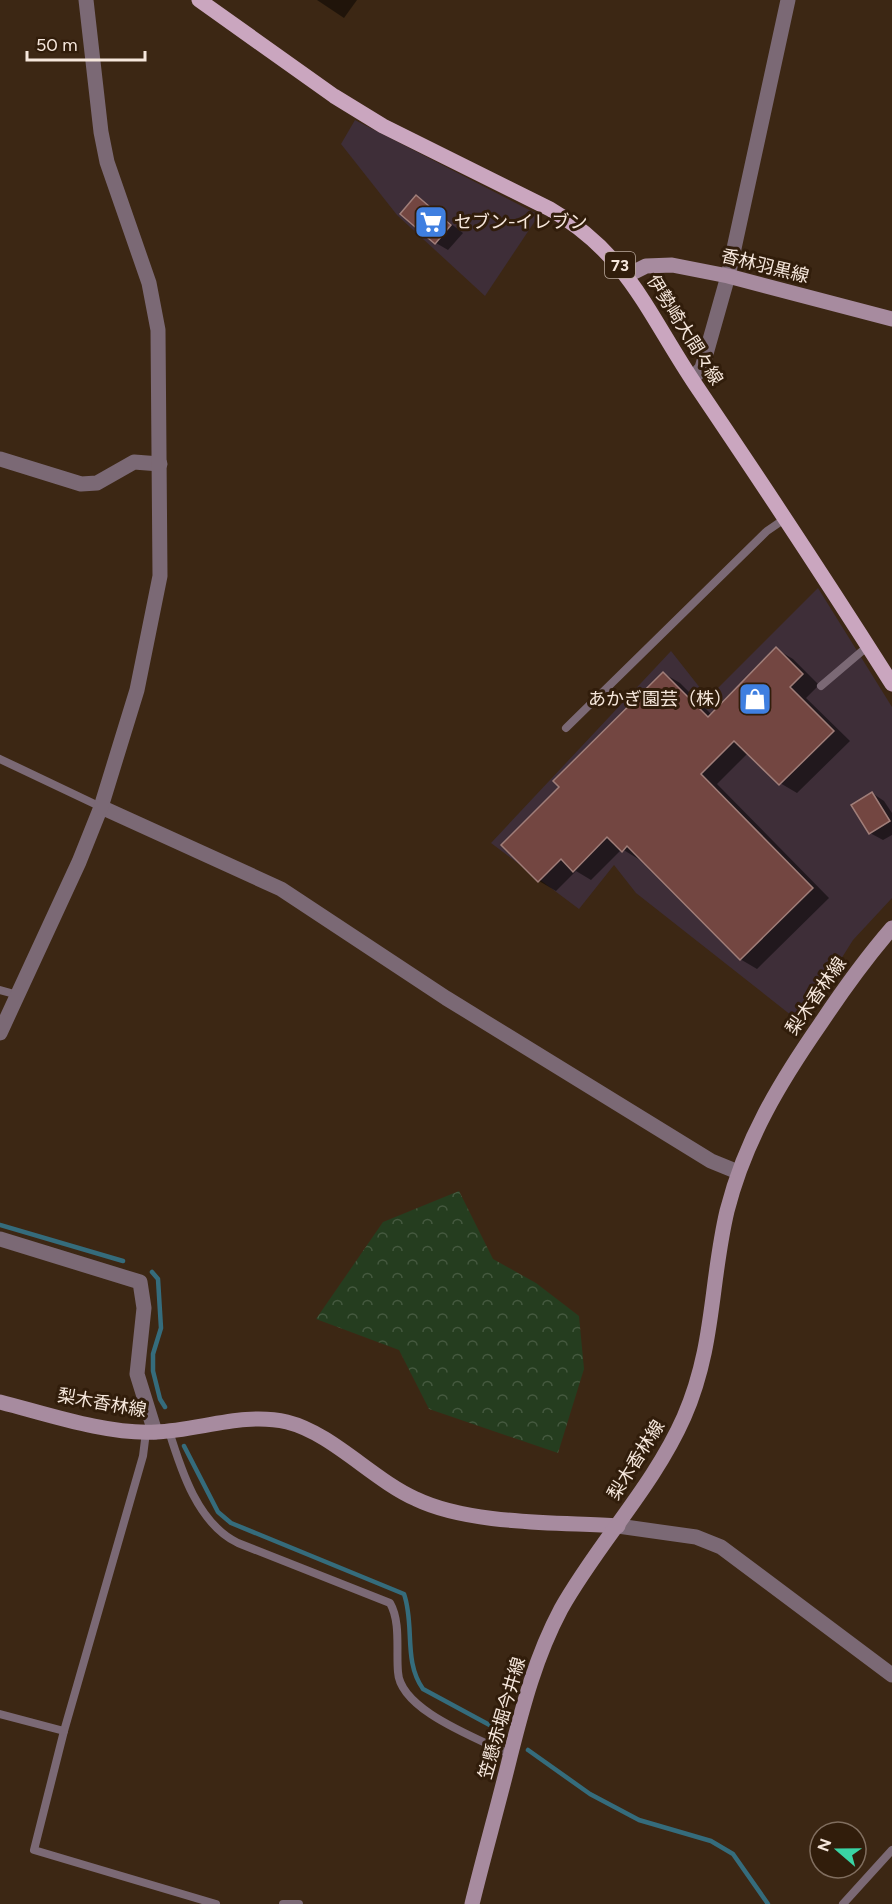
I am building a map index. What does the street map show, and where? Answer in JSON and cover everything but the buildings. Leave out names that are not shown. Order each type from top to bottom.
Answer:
[{"type":"main road","name":"伊勢崎大間々線","points":[[199,0],[333,96],[383,126],[566,218],[604,249],[628,275],[692,379],[786,518],[892,684]]},
{"type":"main road","name":"香林羽黒線","points":[[628,275],[646,266],[672,265],[728,276],[892,319]]},
{"type":"main road","name":"梨木香林線","points":[[0,1402],[110,1428],[157,1432],[254,1419],[278,1420],[306,1429],[379,1479],[427,1504],[467,1514],[618,1526],[668,1450],[700,1374],[706,1355],[726,1214],[738,1172],[754,1131],[796,1059],[853,976],[892,928]]},
{"type":"main road","name":"笠懸赤堀今井線","points":[[472,1904],[530,1679],[551,1628],[563,1607],[618,1526]]},
{"type":"street","points":[[0,1033],[79,862],[101,807],[137,690],[158,590],[160,356],[154,304],[107,162],[101,132],[86,0]]},
{"type":"street","points":[[692,379],[702,368],[728,276],[788,0]]},
{"type":"street","points":[[0,459],[81,484],[103,480],[134,462],[160,464]]},
{"type":"street","points":[[101,807],[281,889],[446,998],[544,1059],[711,1161],[738,1172]]},
{"type":"street","points":[[0,1239],[140,1282],[144,1308],[137,1374],[157,1432]]},
{"type":"street","points":[[618,1526],[696,1537],[722,1547],[892,1674]]},
{"type":"lane","points":[[566,728],[767,531],[786,518]]},
{"type":"lane","points":[[821,686],[868,646]]},
{"type":"lane","points":[[0,759],[101,807]]},
{"type":"lane","points":[[0,990],[18,995]]},
{"type":"lane","points":[[216,1904],[34,1850],[64,1731],[143,1455],[157,1432],[216,1530],[238,1543],[390,1603],[396,1624],[398,1679],[412,1700],[441,1720],[510,1755]]},
{"type":"lane","points":[[0,1714],[64,1731]]},
{"type":"lane","points":[[843,1904],[892,1850]]},
{"type":"lane","points":[[283,1904],[299,1904]]},
{"type":"shaded area","points":[[355,120],[539,215],[485,296],[397,215],[341,144]]},
{"type":"shaded area","points":[[818,588],[892,707],[892,898],[853,940],[801,1023],[636,893],[614,865],[579,909],[491,843],[671,651],[708,698]]},
{"type":"green space","points":[[459,1191],[493,1259],[536,1283],[579,1316],[584,1369],[558,1453],[429,1409],[399,1350],[316,1319],[383,1222]]},
{"type":"waterway","points":[[0,1225],[123,1261]]},
{"type":"waterway","points":[[152,1272],[158,1279],[161,1328],[153,1354],[153,1371],[160,1399],[165,1407]]},
{"type":"waterway","points":[[184,1446],[218,1512],[231,1523],[404,1594],[409,1618],[413,1667],[423,1689],[497,1729]]},
{"type":"waterway","points":[[528,1750],[590,1794],[639,1820],[711,1841],[733,1854],[768,1904]]},
{"type":"place","name":"セブン-イレブン","points":[[431,222]]},
{"type":"place","name":"あかぎ園芸（株）","points":[[755,699]]}]
